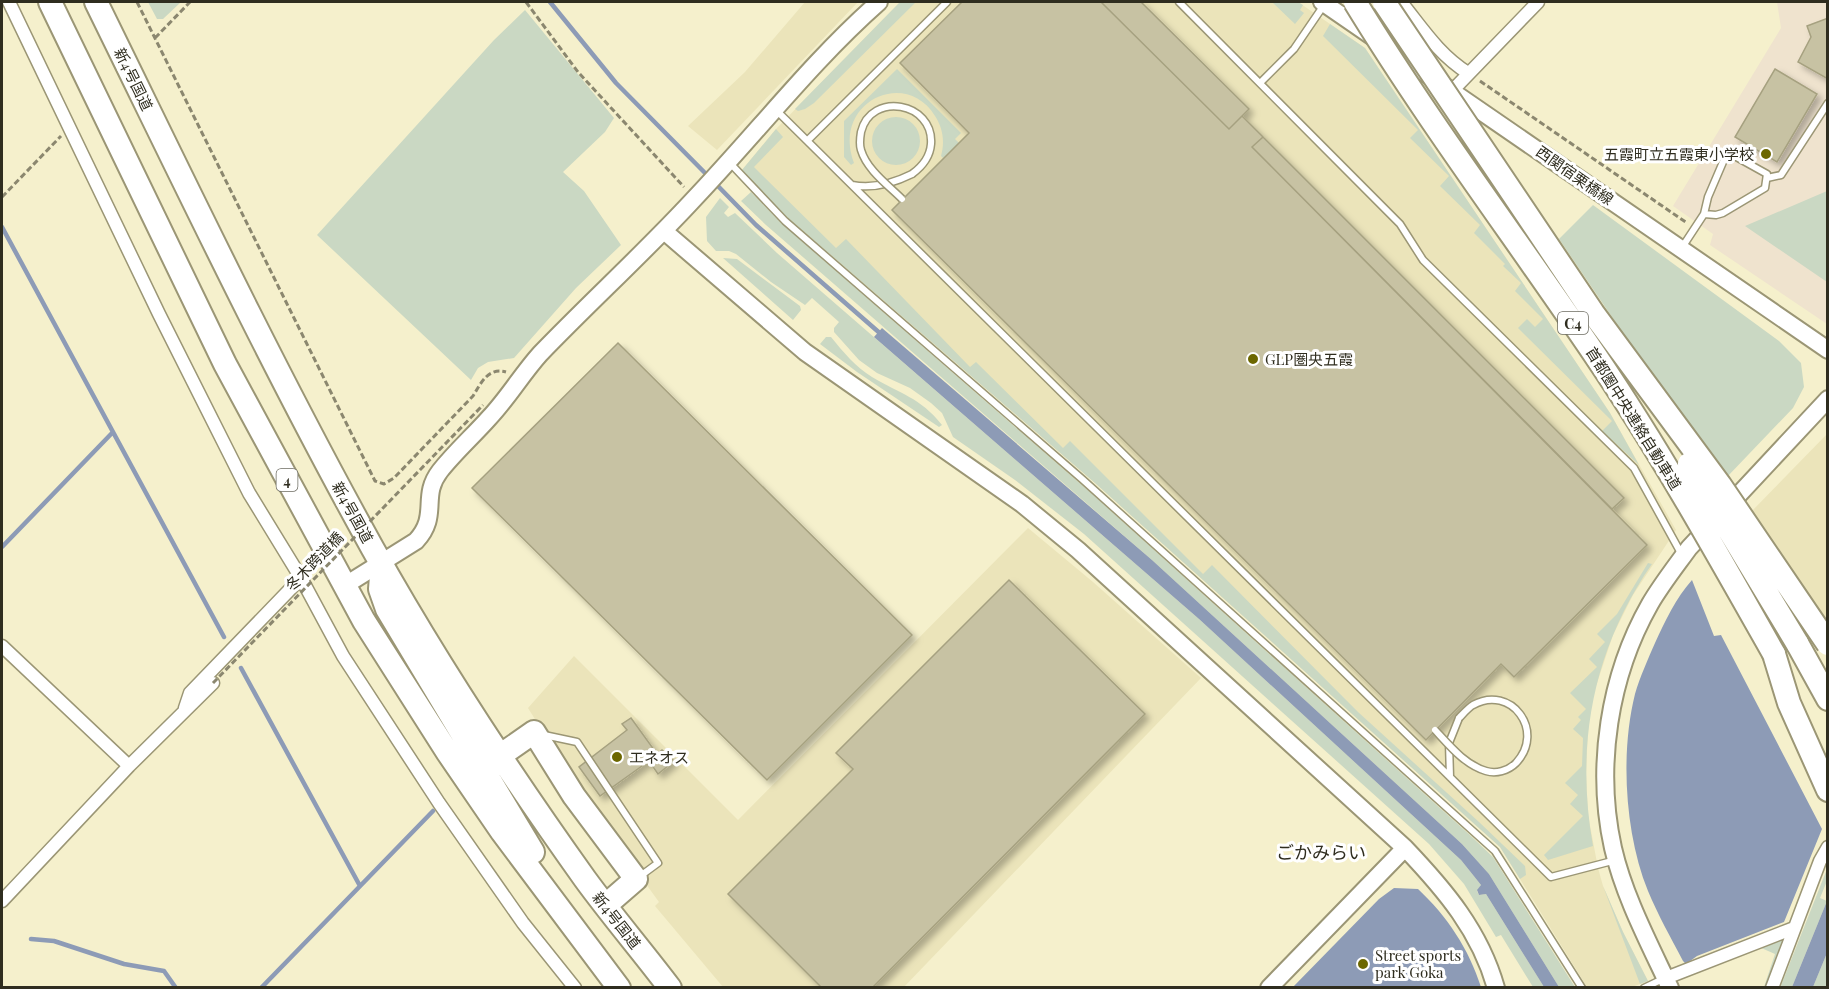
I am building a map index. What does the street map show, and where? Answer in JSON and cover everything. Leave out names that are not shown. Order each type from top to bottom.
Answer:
[{"type":"highway","name":"4","points":[[50,2],[225,364],[364,621],[448,753],[502,832],[619,987]]},
{"type":"highway","name":"新4号国道","points":[[96,2],[272,359],[357,521],[451,680],[543,819],[670,987]]},
{"type":"highway","name":"首都圏中央連絡自動車道","points":[[1356,2],[1469,173],[1596,357],[1701,525],[1774,654],[1827,760]]},
{"type":"highway","name":"首都圏中央連絡自動車道","points":[[1384,2],[1651,401],[1797,643],[1827,699]]},
{"type":"highway","points":[[1593,313],[1720,485],[1827,644]]},
{"type":"highway","points":[[382,563],[380,589],[387,609],[536,857],[575,930]]},
{"type":"highway","points":[[1774,654],[1789,703],[1827,790]]},
{"type":"highway","points":[[501,755],[534,732],[574,796],[636,879],[606,905]]},
{"type":"street","points":[[9,2],[249,493],[301,578],[343,656],[426,783],[523,923],[574,987]]},
{"type":"street","points":[[344,586],[416,541],[428,526],[431,488],[441,470],[490,418],[539,356],[664,231],[834,45],[879,2]]},
{"type":"street","name":"西関宿栗橋線","points":[[1324,2],[1827,350]]},
{"type":"street","points":[[1401,2],[1437,48],[1451,62],[1468,73]]},
{"type":"street","points":[[1452,91],[1538,2]]},
{"type":"street","points":[[664,231],[805,352],[1022,504],[1078,550],[1405,848],[1442,887],[1468,923],[1489,963],[1496,987]]},
{"type":"street","points":[[1794,928],[1668,983],[1625,886],[1617,860],[1606,802],[1608,734],[1613,702],[1631,641],[1650,603],[1683,557],[1827,399]]},
{"type":"street","points":[[184,711],[190,693],[301,578]]},
{"type":"street","points":[[2,646],[129,766]]},
{"type":"street","points":[[2,901],[129,766],[213,683]]},
{"type":"street","points":[[1772,987],[1827,847]]},
{"type":"street","points":[[1269,987],[1405,848]]},
{"type":"lane","points":[[807,140],[947,2]]},
{"type":"lane","points":[[1179,2],[1400,224],[1423,260],[1634,468],[1683,557]]},
{"type":"lane","points":[[1260,83],[1294,49],[1324,2]]},
{"type":"lane","points":[[1767,178],[1781,175],[1827,103]]},
{"type":"lane","points":[[852,185],[879,185],[891,183],[912,174],[923,165],[930,149],[930,131],[920,115],[911,110],[893,105],[881,108],[870,115],[863,125],[860,140],[861,151],[869,166],[902,199]]},
{"type":"lane","points":[[775,109],[1551,877],[1617,860]]},
{"type":"lane","points":[[1681,249],[1704,214],[1708,197],[1726,155],[1731,154],[1763,171],[1767,178],[1765,188],[1723,213],[1704,214]]},
{"type":"lane","points":[[728,161],[785,221],[1082,479],[1496,852],[1582,987]]},
{"type":"lane","points":[[1435,730],[1458,753],[1485,771],[1495,772],[1512,766],[1522,756],[1527,745],[1526,722],[1519,712],[1498,700],[1485,700],[1471,706],[1459,718],[1449,743],[1450,777]]},
{"type":"lane","points":[[534,732],[577,742],[658,863],[636,879]]},
{"type":"lane","points":[[1644,987],[1668,983]]},
{"type":"path","points":[[137,2],[375,481],[384,484],[394,478],[473,396],[491,372],[500,370],[507,372]]},
{"type":"path","points":[[155,38],[190,2]]},
{"type":"path","points":[[526,2],[578,72],[694,199]]},
{"type":"path","points":[[1468,73],[1695,228]]},
{"type":"path","points":[[2,197],[69,128]]},
{"type":"path","name":"冬木跨道橋","points":[[213,683],[483,405]]},
{"type":"shaded area","points":[[805,2],[858,2],[717,150],[688,126],[745,72]]},
{"type":"shaded area","points":[[900,2],[1298,2],[1365,48],[1610,413],[1676,530],[1633,595],[1613,635],[1593,695],[1588,728],[1586,775],[1588,815],[1598,868],[1603,886],[1623,932],[1648,981],[1632,987],[1587,987],[1500,847],[1095,483],[787,217],[742,170],[776,129]]},
{"type":"shaded area","name":"五霞町立五霞東小学校","points":[[1777,2],[1827,2],[1827,324],[1710,245],[1713,234],[1673,206],[1781,28]]},
{"type":"shaded area","points":[[1827,434],[1827,629],[1752,511]]},
{"type":"shaded area","points":[[1028,528],[1201,678],[903,988],[723,987],[655,906],[659,902],[590,807],[528,708],[574,656],[738,820]]},
{"type":"green space","points":[[148,2],[181,2],[163,19],[157,19]]},
{"type":"green space","points":[[900,2],[916,2],[814,103],[805,109],[798,111],[795,109]]},
{"type":"green space","points":[[1272,2],[1298,2],[1303,5],[1300,10],[1304,13],[1295,24]]},
{"type":"green space","points":[[525,10],[614,118],[605,132],[563,172],[584,191],[621,245],[576,288],[514,358],[488,362],[478,368],[471,380],[317,235],[494,40]]},
{"type":"green space","points":[[1330,24],[1365,48],[1610,413],[1639,465],[1602,431],[1612,421],[1518,328],[1527,319],[1535,327],[1543,319],[1515,291],[1521,283],[1474,233],[1480,225],[1440,186],[1449,176],[1410,138],[1418,130],[1323,36]]},
{"type":"green space","points":[[897,69],[961,133],[955,139],[959,143],[943,158],[941,156],[942,135],[935,116],[922,101],[906,94],[890,94],[875,99],[862,109],[853,123],[850,142],[854,163],[851,165],[844,157],[844,121]]},
{"type":"green space","points":[[896,117],[913,124],[920,141],[913,158],[896,165],[879,158],[872,141],[879,124]]},
{"type":"green space","points":[[776,129],[783,137],[754,167],[836,248],[846,239],[970,367],[976,362],[1063,448],[1070,441],[1203,574],[1212,565],[1358,712],[1525,866],[1526,875],[1520,879],[1500,847],[1095,483],[787,217],[742,170]]},
{"type":"green space","points":[[1827,191],[1827,282],[1745,226]]},
{"type":"green space","points":[[751,192],[782,224],[1091,493],[1493,857],[1575,987],[1559,987],[1489,874],[1462,844],[1152,560],[766,225],[741,201]]},
{"type":"green space","points":[[720,198],[729,207],[724,213],[728,217],[735,213],[777,253],[1199,619],[1461,860],[1481,885],[1477,891],[1479,895],[1486,894],[1544,987],[1533,987],[1501,935],[1496,937],[1464,884],[1429,844],[1084,534],[1015,480],[953,437],[942,413],[931,403],[910,388],[877,373],[859,360],[834,332],[839,322],[812,298],[805,305],[736,254],[729,251],[716,251],[707,241],[706,217]]},
{"type":"green space","points":[[1593,205],[1779,341],[1801,363],[1804,387],[1793,408],[1727,477],[1633,348],[1559,239]]},
{"type":"green space","points":[[723,258],[737,259],[800,306],[801,310],[793,320]]},
{"type":"green space","points":[[826,337],[831,337],[866,373],[918,402],[942,425],[939,427],[820,344]]},
{"type":"green space","points":[[1648,563],[1652,564],[1615,630],[1594,699],[1588,735],[1586,771],[1593,846],[1548,860],[1544,855],[1583,816],[1570,804],[1578,795],[1565,783],[1582,766],[1583,738],[1573,729],[1581,720],[1578,717],[1586,709],[1570,693],[1597,667],[1589,659],[1605,642],[1597,634],[1617,614]]},
{"type":"green space","points":[[1827,869],[1827,881],[1820,898],[1827,901],[1792,987],[1780,988]]},
{"type":"green space","points":[[1603,886],[1623,932],[1648,981],[1640,984]]},
{"type":"green space","points":[[1779,940],[1784,941],[1768,987],[1764,987],[1775,954],[1759,947]]},
{"type":"green space","points":[[1827,953],[1827,987],[1813,987]]},
{"type":"water","points":[[882,328],[1152,560],[1462,844],[1489,874],[1559,987],[1544,987],[1486,894],[1479,895],[1477,890],[1481,885],[1461,860],[1199,619],[874,337]]},
{"type":"water","points":[[1692,580],[1714,636],[1721,635],[1822,829],[1784,922],[1697,956],[1686,964],[1656,909],[1640,869],[1630,819],[1626,768],[1630,717],[1639,681],[1667,618]]},
{"type":"water","points":[[1394,888],[1418,889],[1438,910],[1463,946],[1481,987],[1293,987],[1379,899]]},
{"type":"water","points":[[1827,901],[1827,953],[1813,987],[1792,987]]},
{"type":"building","name":"GLP圏央五霞","points":[[962,2],[1101,2],[1229,129],[1242,116],[1263,137],[1252,147],[1647,545],[1514,677],[1501,664],[1426,740],[892,210],[969,133],[900,63]]},
{"type":"building","points":[[1101,2],[1141,2],[1249,109],[1229,129]]},
{"type":"building","points":[[1828,18],[1828,79],[1798,62],[1811,37],[1807,26]]},
{"type":"building","points":[[1775,69],[1817,94],[1777,162],[1735,137]]},
{"type":"building","points":[[1263,137],[1624,498],[1612,509],[1252,147]]},
{"type":"building","points":[[618,343],[912,635],[767,780],[472,488]]},
{"type":"building","points":[[1009,580],[1145,714],[872,988],[822,988],[728,894],[853,769],[836,753]]},
{"type":"building","points":[[631,718],[657,754],[662,750],[674,761],[658,774],[649,761],[600,796],[579,767],[627,730],[622,724]]},
{"type":"waterway","points":[[550,2],[616,83],[709,177]]},
{"type":"waterway","points":[[715,183],[756,225],[882,335]]},
{"type":"waterway","points":[[2,227],[224,637]]},
{"type":"waterway","points":[[2,547],[113,432]]},
{"type":"waterway","points":[[241,668],[360,886]]},
{"type":"waterway","points":[[261,988],[433,811]]},
{"type":"waterway","points":[[31,939],[54,941],[124,964],[164,971],[176,988]]},
{"type":"place","name":"五霞町立五霞東小学校","points":[[1766,154]]},
{"type":"place","name":"GLP圏央五霞","points":[[1253,359]]},
{"type":"place","name":"エネオス","points":[[617,757]]},
{"type":"place","name":"Street sports park Goka","points":[[1363,964]]},
{"type":"district","name":"ごかみらい","points":[[1321,852]]}]
